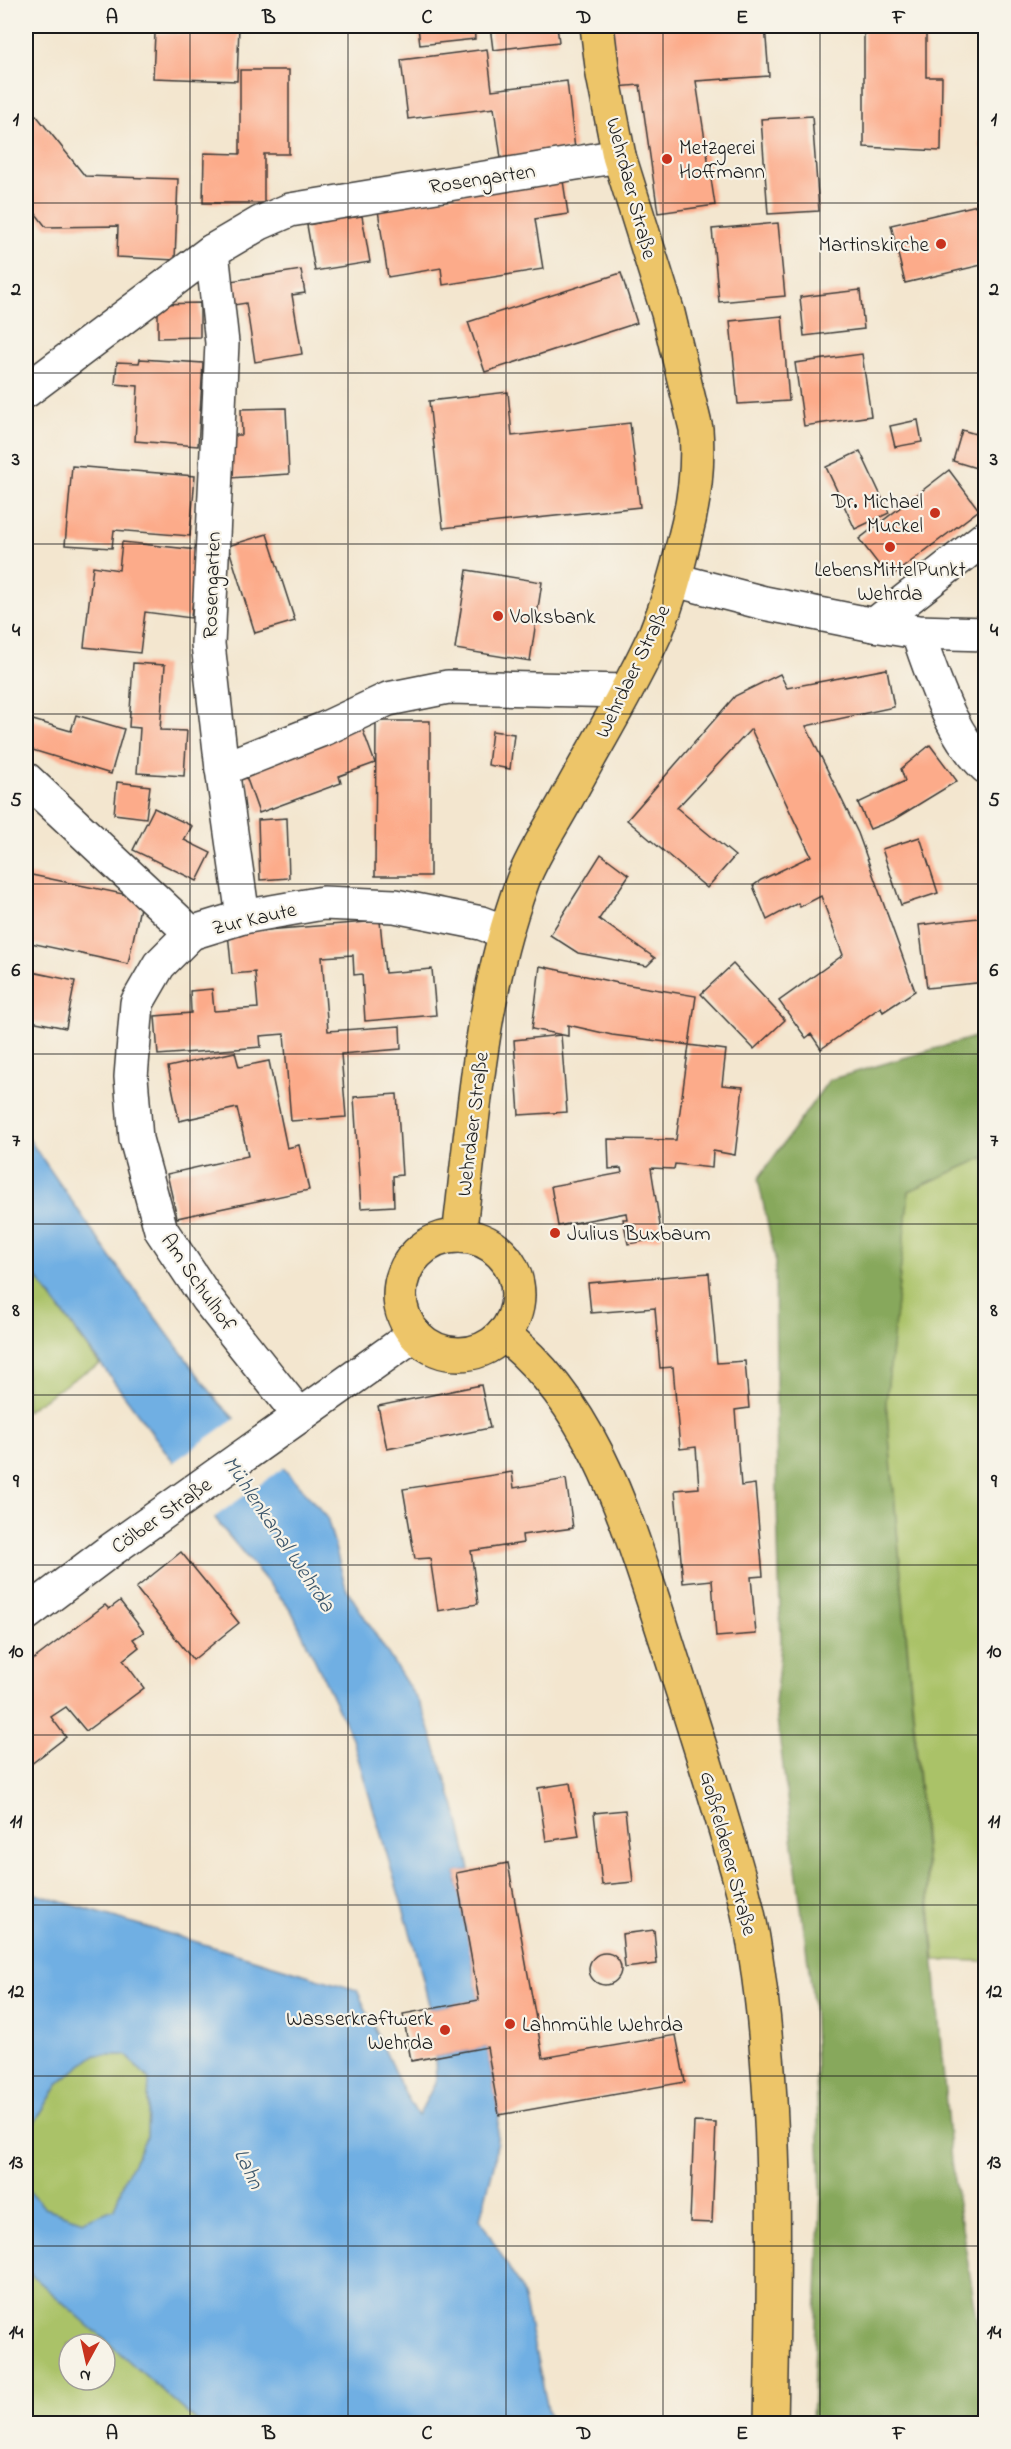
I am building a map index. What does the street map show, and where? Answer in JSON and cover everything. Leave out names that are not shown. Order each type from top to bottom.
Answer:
[{"type":"main road","name":"Wehrdaer Straße","points":[[459,1236],[464,1174],[483,1034],[505,932],[524,878],[626,691],[656,631],[675,580],[694,504],[696,429],[668,313],[620,156],[603,75],[597,26]]},
{"type":"main road","points":[[459,1236],[477,1238],[502,1254],[511,1267],[516,1281],[518,1300],[512,1320],[503,1334],[489,1345],[474,1352],[458,1354],[444,1352],[426,1345],[414,1334],[402,1313],[399,1297],[401,1281],[409,1262],[419,1250],[440,1238],[459,1236]]},
{"type":"main road","name":"Goßfeldener Straße","points":[[503,1334],[516,1344],[546,1376],[571,1408],[601,1461],[636,1548],[688,1706],[738,1873],[755,1950],[772,2122],[775,2203],[771,2424]]},
{"type":"street","name":"Rosengarten","points":[[26,391],[212,251],[260,223],[290,210],[620,156]]},
{"type":"street","name":"Rosengarten","points":[[212,251],[222,343],[208,644],[222,769],[243,917]]},
{"type":"street","points":[[874,625],[986,537]]},
{"type":"street","points":[[675,580],[764,603],[874,625],[917,632],[986,634]]},
{"type":"street","points":[[917,632],[943,701],[964,740],[986,767]]},
{"type":"street","points":[[222,769],[326,728],[388,699],[448,687],[626,691]]},
{"type":"street","name":"Zur Kaute","points":[[26,779],[191,933],[243,917],[323,903],[395,906],[481,923],[505,932]]},
{"type":"street","name":"Am Schulhof","points":[[191,933],[159,965],[137,1003],[131,1077],[136,1139],[161,1230],[287,1426]]},
{"type":"street","name":"Cölber Straße","points":[[26,1614],[182,1499],[414,1334]]},
{"type":"green space","points":[[985,1034],[985,1157],[909,1191],[886,1402],[951,2162],[985,2365],[985,2423],[812,2423],[821,2192],[813,2002],[775,1703],[781,1644],[777,1504],[775,1258],[758,1179],[829,1080]]},
{"type":"green space","points":[[985,1157],[985,1961],[935,1960],[886,1402],[909,1191]]},
{"type":"green space","points":[[26,1263],[100,1365],[83,1373],[26,1411]]},
{"type":"green space","points":[[95,2055],[126,2055],[149,2079],[147,2136],[125,2178],[114,2209],[84,2221],[45,2208],[26,2188],[26,2132],[32,2127],[59,2083]]},
{"type":"green space","points":[[26,2270],[96,2332],[57,2332],[57,2392],[117,2392],[117,2350],[199,2423],[26,2423]]},
{"type":"water","name":"Mühlenkanal Wehrda","points":[[26,1135],[114,1262],[219,1403],[279,1463],[327,1517],[346,1588],[423,1709],[458,1817],[470,1870],[456,1873],[479,2000],[430,2009],[417,1955],[352,1738],[291,1610],[224,1530],[26,1263]]},
{"type":"water","name":"Lahn","points":[[26,1891],[357,1990],[403,2090],[418,2116],[436,2081],[435,2057],[487,2047],[499,2115],[495,2161],[480,2219],[522,2290],[551,2423],[199,2423],[117,2350],[117,2332],[96,2332],[26,2270],[26,2188],[45,2208],[84,2221],[114,2209],[125,2178],[147,2136],[149,2079],[126,2055],[95,2055],[59,2083],[32,2127],[26,2132]]},
{"type":"pier","points":[[237,1417],[286,1466],[212,1519],[171,1464]]},
{"type":"building","points":[[204,26],[239,26],[237,81],[153,78],[155,33],[204,34]]},
{"type":"building","points":[[418,26],[474,26],[475,39],[420,45]]},
{"type":"building","points":[[490,26],[557,26],[559,42],[493,50]]},
{"type":"building","points":[[612,26],[765,26],[769,76],[696,81],[715,205],[658,213],[640,85],[616,87]]},
{"type":"building","points":[[864,26],[926,26],[926,77],[942,77],[941,151],[864,147]]},
{"type":"building","points":[[487,49],[492,90],[567,81],[575,149],[501,158],[494,108],[408,119],[401,60]]},
{"type":"building","points":[[240,70],[289,70],[289,154],[264,154],[264,203],[203,203],[204,153],[240,154]]},
{"type":"building","points":[[36,115],[85,176],[178,179],[175,260],[117,257],[118,226],[46,227],[26,201],[26,123]]},
{"type":"building","points":[[812,116],[819,211],[768,214],[761,119]]},
{"type":"building","points":[[986,130],[986,148],[980,147]]},
{"type":"building","points":[[562,174],[568,214],[535,219],[543,269],[443,285],[441,268],[388,277],[378,210]]},
{"type":"building","name":"Martinskirche","points":[[986,203],[986,264],[905,283],[891,225]]},
{"type":"building","points":[[346,208],[348,218],[362,216],[370,262],[315,271],[307,225],[319,223],[318,213]]},
{"type":"building","points":[[778,223],[785,296],[719,302],[712,229]]},
{"type":"building","points":[[301,270],[305,293],[292,295],[302,354],[255,362],[246,303],[234,305],[230,281]]},
{"type":"building","points":[[621,273],[637,323],[485,372],[468,322]]},
{"type":"building","points":[[860,290],[864,329],[804,336],[800,297]]},
{"type":"building","points":[[200,303],[200,337],[158,338],[158,304]]},
{"type":"building","points":[[782,316],[789,401],[738,404],[730,321]]},
{"type":"building","points":[[862,354],[871,416],[804,426],[795,363]]},
{"type":"building","points":[[140,359],[203,363],[198,446],[135,441],[138,386],[115,384],[117,362],[139,363]]},
{"type":"building","points":[[508,392],[512,436],[630,423],[640,507],[443,528],[429,401]]},
{"type":"building","points":[[286,408],[289,474],[230,478],[228,435],[242,435],[241,409]]},
{"type":"building","points":[[918,420],[922,442],[895,447],[890,426]]},
{"type":"building","points":[[962,430],[986,437],[986,471],[953,461]]},
{"type":"building","points":[[860,451],[889,513],[855,529],[826,467]]},
{"type":"building","points":[[72,466],[195,476],[190,536],[114,530],[112,548],[65,545]]},
{"type":"building","name":"Dr. Michael Muckel","points":[[949,470],[979,510],[889,578],[859,539]]},
{"type":"building","points":[[267,534],[295,621],[255,633],[228,546]]},
{"type":"building","points":[[122,542],[198,550],[191,618],[145,612],[140,653],[84,647],[93,566],[119,570]]},
{"type":"building","name":"Volksbank","points":[[467,570],[542,582],[530,661],[455,649]]},
{"type":"building","points":[[133,663],[165,665],[160,730],[187,731],[184,776],[137,773],[140,728],[129,727]]},
{"type":"building","points":[[887,669],[894,707],[806,726],[858,833],[915,991],[883,1012],[881,1007],[821,1049],[811,1034],[806,1038],[779,1001],[843,955],[821,896],[800,907],[798,903],[767,920],[753,886],[811,856],[751,729],[677,808],[735,856],[707,888],[627,820],[735,696],[780,674],[787,688]]},
{"type":"building","points":[[76,715],[124,729],[111,774],[26,748],[26,718],[71,731]]},
{"type":"building","points":[[376,721],[430,721],[430,876],[375,876]]},
{"type":"building","points":[[361,725],[375,763],[339,776],[341,783],[259,813],[243,768]]},
{"type":"building","points":[[492,731],[514,734],[510,769],[488,765]]},
{"type":"building","points":[[930,745],[957,781],[893,820],[870,829],[858,803],[905,781],[901,769]]},
{"type":"building","points":[[117,782],[150,786],[146,818],[114,814]]},
{"type":"building","points":[[154,808],[192,826],[184,840],[211,853],[197,881],[133,850]]},
{"type":"building","points":[[287,818],[289,878],[260,880],[258,820]]},
{"type":"building","points":[[920,837],[938,893],[901,905],[882,849]]},
{"type":"building","points":[[601,854],[629,875],[599,919],[655,958],[647,966],[578,953],[550,935]]},
{"type":"building","points":[[27,874],[142,898],[128,964],[26,942]]},
{"type":"building","points":[[986,917],[986,982],[927,988],[919,925]]},
{"type":"building","points":[[380,921],[385,973],[432,969],[436,1015],[365,1021],[362,974],[354,975],[353,955],[322,957],[328,1031],[400,1026],[401,1049],[341,1054],[346,1117],[291,1121],[284,1034],[260,1036],[261,1047],[158,1055],[155,1016],[191,1013],[190,991],[212,989],[214,1011],[258,1008],[255,972],[232,974],[228,933]]},
{"type":"building","points":[[733,964],[785,1020],[754,1049],[701,994]]},
{"type":"building","points":[[540,966],[618,983],[696,996],[689,1045],[612,1035],[568,1025],[568,1036],[532,1029]]},
{"type":"building","points":[[32,972],[75,981],[66,1028],[26,1020],[26,1003]]},
{"type":"building","points":[[561,1035],[567,1112],[519,1115],[514,1040]]},
{"type":"building","points":[[689,1045],[726,1050],[722,1085],[743,1087],[735,1155],[713,1151],[712,1168],[675,1164],[674,1169],[651,1168],[662,1238],[628,1244],[623,1219],[627,1219],[626,1213],[558,1226],[551,1186],[622,1173],[621,1168],[609,1169],[608,1139],[676,1140]]},
{"type":"building","points":[[235,1052],[239,1067],[269,1061],[287,1148],[299,1145],[309,1190],[177,1218],[167,1174],[248,1156],[237,1108],[179,1121],[168,1067]]},
{"type":"building","points":[[397,1094],[402,1175],[393,1176],[394,1206],[361,1208],[354,1097]]},
{"type":"building","points":[[709,1273],[717,1363],[745,1361],[749,1408],[735,1410],[741,1486],[755,1484],[763,1576],[751,1577],[756,1634],[716,1637],[712,1580],[683,1583],[675,1490],[699,1488],[696,1447],[680,1449],[673,1367],[660,1368],[655,1308],[591,1313],[588,1283]]},
{"type":"building","points":[[481,1385],[490,1428],[387,1449],[378,1406]]},
{"type":"building","points":[[512,1472],[514,1488],[566,1479],[573,1528],[522,1535],[523,1543],[471,1551],[478,1604],[438,1611],[430,1558],[415,1559],[403,1489]]},
{"type":"building","points":[[181,1552],[239,1623],[193,1660],[136,1588]]},
{"type":"building","points":[[120,1601],[144,1632],[133,1639],[139,1647],[123,1660],[144,1688],[86,1731],[66,1707],[51,1717],[66,1737],[26,1768],[26,1665],[105,1605],[109,1609]]},
{"type":"building","points":[[570,1783],[579,1836],[546,1841],[538,1788]]},
{"type":"building","points":[[625,1810],[633,1882],[602,1885],[594,1813]]},
{"type":"building","points":[[508,1863],[543,2058],[676,2035],[685,2082],[499,2115],[487,2047],[411,2061],[403,2014],[479,2000],[456,1873]]},
{"type":"building","points":[[654,1930],[657,1964],[625,1968],[622,1934]]},
{"type":"building","points":[[605,1953],[616,1958],[621,1969],[616,1980],[605,1985],[594,1980],[589,1969],[594,1958]]},
{"type":"building","points":[[694,2122],[716,2123],[712,2223],[690,2222]]},
{"type":"place","name":"Metzgerei Hoffmann","points":[[667,159]]},
{"type":"place","name":"Martinskirche","points":[[941,244]]},
{"type":"place","name":"Dr. Michael Muckel","points":[[935,513]]},
{"type":"place","name":"LebensMittelPunkt Wehrda","points":[[890,547]]},
{"type":"place","name":"Volksbank","points":[[498,616]]},
{"type":"place","name":"Julius Buxbaum","points":[[555,1233]]},
{"type":"place","name":"Lahnmühle Wehrda","points":[[510,2024]]},
{"type":"place","name":"Wasserkraftwerk Wehrda","points":[[445,2030]]}]
